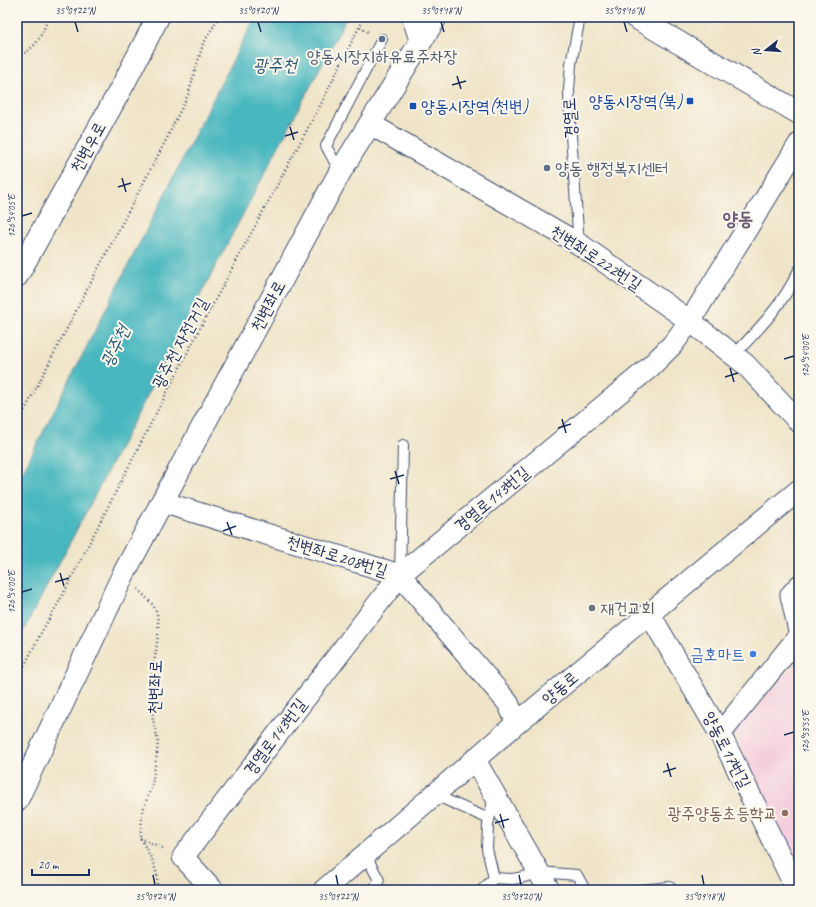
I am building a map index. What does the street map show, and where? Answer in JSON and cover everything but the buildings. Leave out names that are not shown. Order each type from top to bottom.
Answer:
[{"type":"street","name":"천변우로","points":[[17,276],[124,83],[158,17]]},
{"type":"street","points":[[413,17],[421,42]]},
{"type":"street","name":"천변좌로","points":[[17,800],[123,575],[162,502],[340,172],[436,17]]},
{"type":"street","points":[[635,17],[799,113]]},
{"type":"street","name":"천변좌로222번길","points":[[370,124],[579,244],[690,321],[745,364],[799,422]]},
{"type":"street","name":"경열로143번길","points":[[183,857],[400,575],[649,368],[673,344],[690,321],[799,144]]},
{"type":"street","name":"양동로","points":[[324,890],[517,723],[799,490]]},
{"type":"street","name":"천변좌로208번길","points":[[162,502],[400,575],[508,703],[517,723]]},
{"type":"street","points":[[799,586],[790,595],[799,631]]},
{"type":"street","name":"양동로17번길","points":[[649,613],[720,734],[797,890]]},
{"type":"street","points":[[720,734],[799,636]]},
{"type":"street","points":[[475,760],[549,890]]},
{"type":"street","points":[[183,857],[213,890]]},
{"type":"lane","name":"경열로","points":[[579,244],[569,90],[571,64],[580,17]]},
{"type":"lane","points":[[340,172],[326,146],[382,39]]},
{"type":"lane","points":[[734,355],[771,315],[784,297],[799,270]]},
{"type":"lane","points":[[400,575],[403,445]]},
{"type":"lane","points":[[435,794],[489,819]]},
{"type":"lane","points":[[494,795],[489,819],[487,848],[494,878]]},
{"type":"lane","points":[[365,854],[379,880],[373,890]]},
{"type":"lane","points":[[482,890],[494,878],[512,879],[539,872],[577,875],[585,890]]},
{"type":"lane","points":[[640,890],[670,887],[672,890]]},
{"type":"path","points":[[17,56],[26,52],[35,45],[43,35],[48,17]]},
{"type":"path","points":[[17,425],[165,142],[188,95],[203,44],[219,17]]},
{"type":"path","name":"광주천 자전거길","points":[[17,680],[42,631],[66,589],[198,332],[323,100],[364,17]]},
{"type":"path","name":"천변좌로","points":[[123,575],[153,605],[157,613],[158,622],[158,636],[151,685],[153,719],[158,742],[152,785],[143,810],[140,837]]},
{"type":"path","points":[[140,837],[183,857]]},
{"type":"path","points":[[140,837],[153,862],[157,874],[157,890]]},
{"type":"shaded area","name":"광주양동초등학교","points":[[799,659],[799,867],[744,759],[735,729]]},
{"type":"water","name":"광주천","points":[[255,17],[347,17],[17,643],[17,483]]},
{"type":"place","name":"양동시장지하유료주차장","points":[[382,39]]},
{"type":"place","name":"양동시장역(북)","points":[[690,101]]},
{"type":"place","name":"양동시장역(천변)","points":[[413,106]]},
{"type":"place","name":"양동 행정복지센터","points":[[547,168]]},
{"type":"place","name":"재건교회","points":[[592,608]]},
{"type":"place","name":"금호마트","points":[[753,654]]},
{"type":"place","name":"광주양동초등학교","points":[[785,813]]},
{"type":"district","name":"양동","points":[[738,219]]}]
